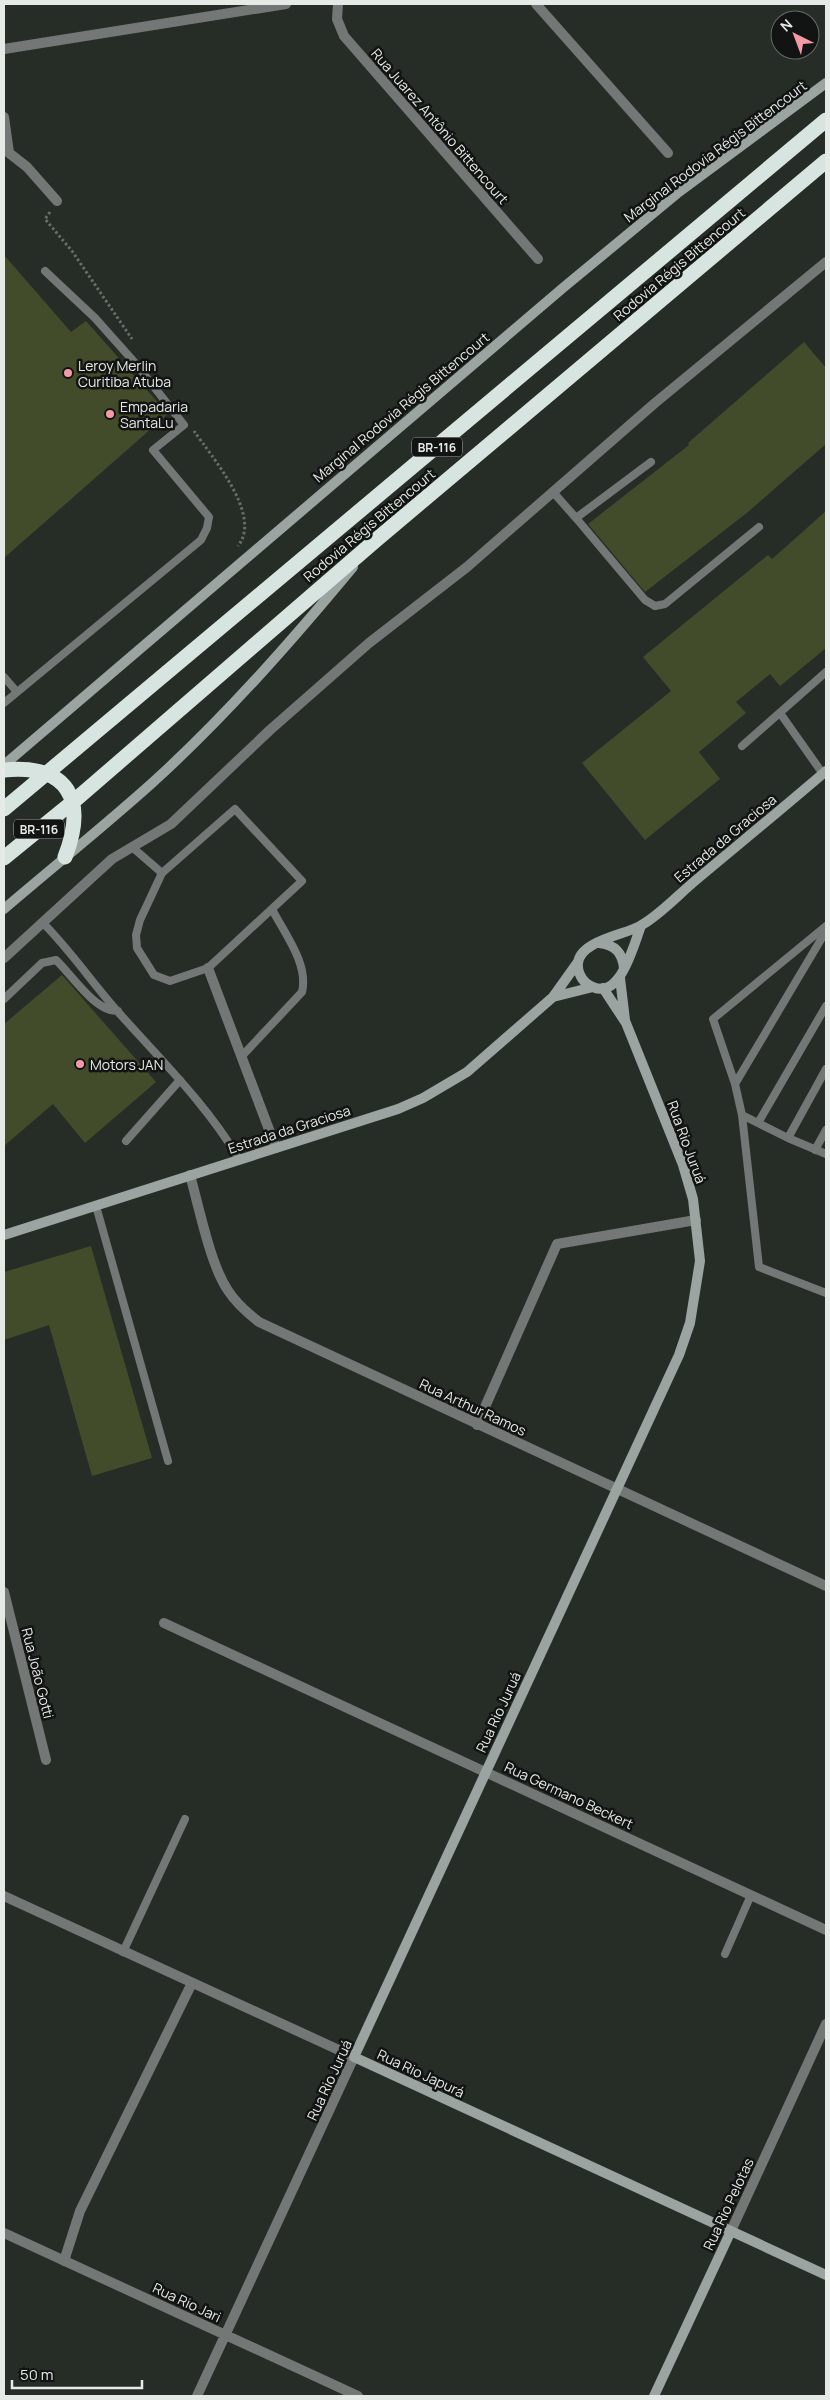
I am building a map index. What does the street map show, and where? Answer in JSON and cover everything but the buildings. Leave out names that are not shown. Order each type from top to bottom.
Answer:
[{"type":"highway","name":"Rodovia Régis Bittencourt","points":[[4,809],[826,120]]},
{"type":"highway","name":"Rodovia Régis Bittencourt","points":[[4,858],[74,801],[376,540],[826,161]]},
{"type":"highway","points":[[4,770],[22,769],[47,773],[67,790],[74,801],[74,830],[65,857]]},
{"type":"main road","name":"Marginal Rodovia Régis Bittencourt","points":[[4,765],[564,287],[693,181],[826,84]]},
{"type":"main road","points":[[4,909],[152,783],[217,718],[324,602],[376,540]]},
{"type":"main road","name":"Estrada da Graciosa","points":[[599,943],[641,926],[825,773]]},
{"type":"main road","name":"Estrada da Graciosa","points":[[622,974],[641,926]]},
{"type":"main road","points":[[599,943],[609,944],[618,950],[623,959],[622,974],[612,986],[598,988],[584,982],[579,973],[578,962],[582,953],[590,946],[599,943]]},
{"type":"main road","name":"Estrada da Graciosa","points":[[4,1235],[398,1109],[447,1086],[494,1050],[553,997],[578,962]]},
{"type":"main road","name":"Rua Rio Juruá","points":[[622,974],[626,1023]]},
{"type":"main road","name":"Estrada da Graciosa","points":[[553,997],[598,988]]},
{"type":"main road","name":"Rua Rio Juruá","points":[[354,2058],[679,1355],[690,1323],[700,1261],[696,1220],[683,1165],[626,1023],[598,988]]},
{"type":"main road","name":"Rua Rio Japurá","points":[[354,2058],[826,2275]]},
{"type":"main road","name":"Rua Rio Pelotas","points":[[654,2396],[731,2231]]},
{"type":"street","points":[[4,49],[286,4]]},
{"type":"street","name":"Rua Juarez Antônio Bittencourt","points":[[338,4],[338,18],[344,36],[538,260]]},
{"type":"street","points":[[536,4],[668,153]]},
{"type":"street","points":[[4,117],[7,151],[32,172],[57,201]]},
{"type":"street","points":[[4,958],[112,859],[171,824],[335,673],[392,625],[467,567],[655,403],[826,262]]},
{"type":"street","points":[[208,968],[276,1148]]},
{"type":"street","name":"Rua Arthur Ramos","points":[[190,1175],[218,1270],[226,1288],[241,1307],[259,1322],[826,1586]]},
{"type":"street","points":[[477,1425],[557,1244],[696,1220]]},
{"type":"street","name":"Rua João Gotti","points":[[4,1592],[46,1760]]},
{"type":"street","name":"Rua Germano Beckert","points":[[164,1623],[826,1930]]},
{"type":"street","name":"Rua Rio Japurá","points":[[4,1896],[354,2058]]},
{"type":"street","points":[[64,2261],[80,2211],[192,1983]]},
{"type":"street","name":"Rua Rio Pelotas","points":[[731,2231],[826,2024]]},
{"type":"street","name":"Rua Rio Juruá","points":[[197,2396],[354,2058]]},
{"type":"street","name":"Rua Rio Jari","points":[[4,2233],[358,2396]]},
{"type":"lane","points":[[4,703],[201,540],[208,528],[209,517],[153,450],[184,425],[136,364],[95,318],[45,271]]},
{"type":"lane","points":[[576,518],[651,462]]},
{"type":"lane","points":[[552,492],[645,600],[654,606],[665,604],[759,527]]},
{"type":"lane","points":[[742,746],[826,672]]},
{"type":"lane","points":[[4,676],[17,692]]},
{"type":"lane","points":[[780,713],[825,773]]},
{"type":"lane","points":[[235,809],[302,881],[272,909],[208,968],[170,981],[154,976],[137,948],[136,935],[140,920],[162,873],[235,809]]},
{"type":"lane","points":[[132,847],[162,873]]},
{"type":"lane","points":[[242,1056],[302,992],[304,983],[302,968],[272,909]]},
{"type":"lane","points":[[43,923],[225,1134],[239,1159]]},
{"type":"lane","points":[[826,926],[713,1019],[735,1084],[742,1115],[759,1267],[826,1293]]},
{"type":"lane","points":[[735,1084],[826,931]]},
{"type":"lane","points":[[4,999],[42,963],[56,960],[96,1003],[108,1012],[118,1011]]},
{"type":"lane","points":[[758,1123],[826,1006]]},
{"type":"lane","points":[[788,1138],[826,1069]]},
{"type":"lane","points":[[126,1141],[180,1080]]},
{"type":"lane","points":[[742,1115],[826,1154]]},
{"type":"lane","points":[[815,1150],[826,1130]]},
{"type":"lane","points":[[96,1206],[168,1462]]},
{"type":"lane","points":[[123,1952],[185,1819]]},
{"type":"lane","points":[[725,1954],[751,1895]]},
{"type":"place","name":"Leroy Merlin Curitiba Atuba","points":[[68,373]]},
{"type":"place","name":"Empadaria SantaLu","points":[[110,414]]},
{"type":"place","name":"Motors JAN","points":[[80,1064]]}]
